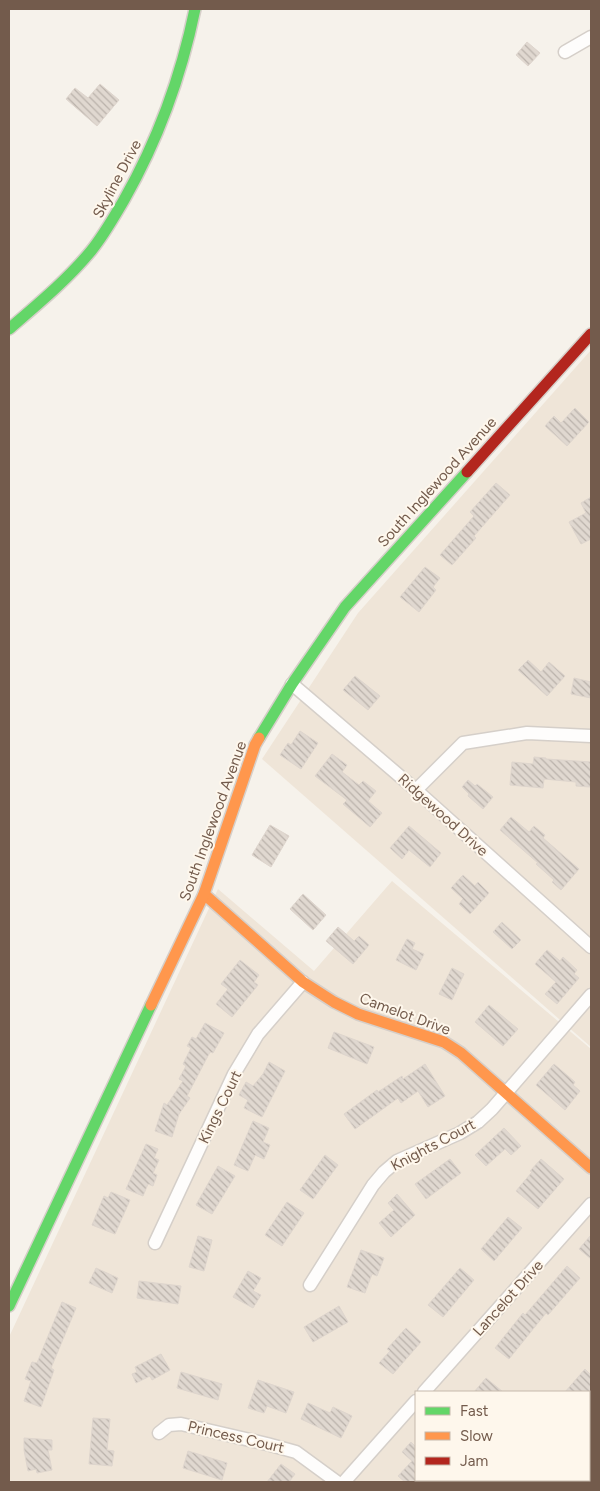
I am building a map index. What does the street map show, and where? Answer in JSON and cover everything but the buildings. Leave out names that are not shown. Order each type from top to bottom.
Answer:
[{"type":"street","name":"Skyline Drive","points":[[9,329],[64,280],[91,251],[108,228],[132,186],[158,134],[171,102],[182,69],[195,9]]},
{"type":"street","points":[[565,52],[591,37]]},
{"type":"street","name":"South Inglewood Avenue","points":[[9,1306],[204,894],[255,745],[292,684],[345,607],[591,334]]},
{"type":"street","name":"Ridgewood Drive","points":[[292,684],[416,790],[591,947]]},
{"type":"street","points":[[416,790],[463,743],[527,733],[591,736]]},
{"type":"street","name":"Camelot Drive","points":[[204,894],[303,982],[334,1002],[358,1014],[444,1042],[461,1053],[591,1168]]},
{"type":"street","name":"Kings Court","points":[[155,1243],[246,1052],[258,1034],[303,982]]},
{"type":"street","name":"Knights Court","points":[[310,1285],[373,1185],[384,1172],[397,1161],[460,1133],[478,1122],[492,1109],[591,995]]},
{"type":"street","name":"Lancelot Drive","points":[[425,1391],[591,1204]]},
{"type":"street","points":[[344,1482],[415,1402]]},
{"type":"street","name":"Princess Court","points":[[159,1434],[169,1425],[181,1424],[267,1444],[296,1452],[337,1482]]},
{"type":"shaded area","points":[[591,350],[591,1047],[262,759],[358,613]]},
{"type":"shaded area","points":[[392,881],[591,1049],[591,1482],[9,1482],[9,1337],[218,889],[314,971]]},
{"type":"traffic: fast","points":[[9,329],[52,292],[82,262],[109,226],[136,177],[158,131],[183,59],[195,9]]},
{"type":"traffic: fast","points":[[259,738],[292,684],[345,607],[467,472]]},
{"type":"traffic: fast","points":[[9,1306],[151,1005]]},
{"type":"traffic: slow","points":[[151,1005],[204,894],[259,738]]},
{"type":"traffic: slow","points":[[204,894],[303,982],[334,1002],[358,1014],[444,1042],[461,1053],[591,1168]]},
{"type":"traffic: jam","points":[[467,472],[591,334]]}]
